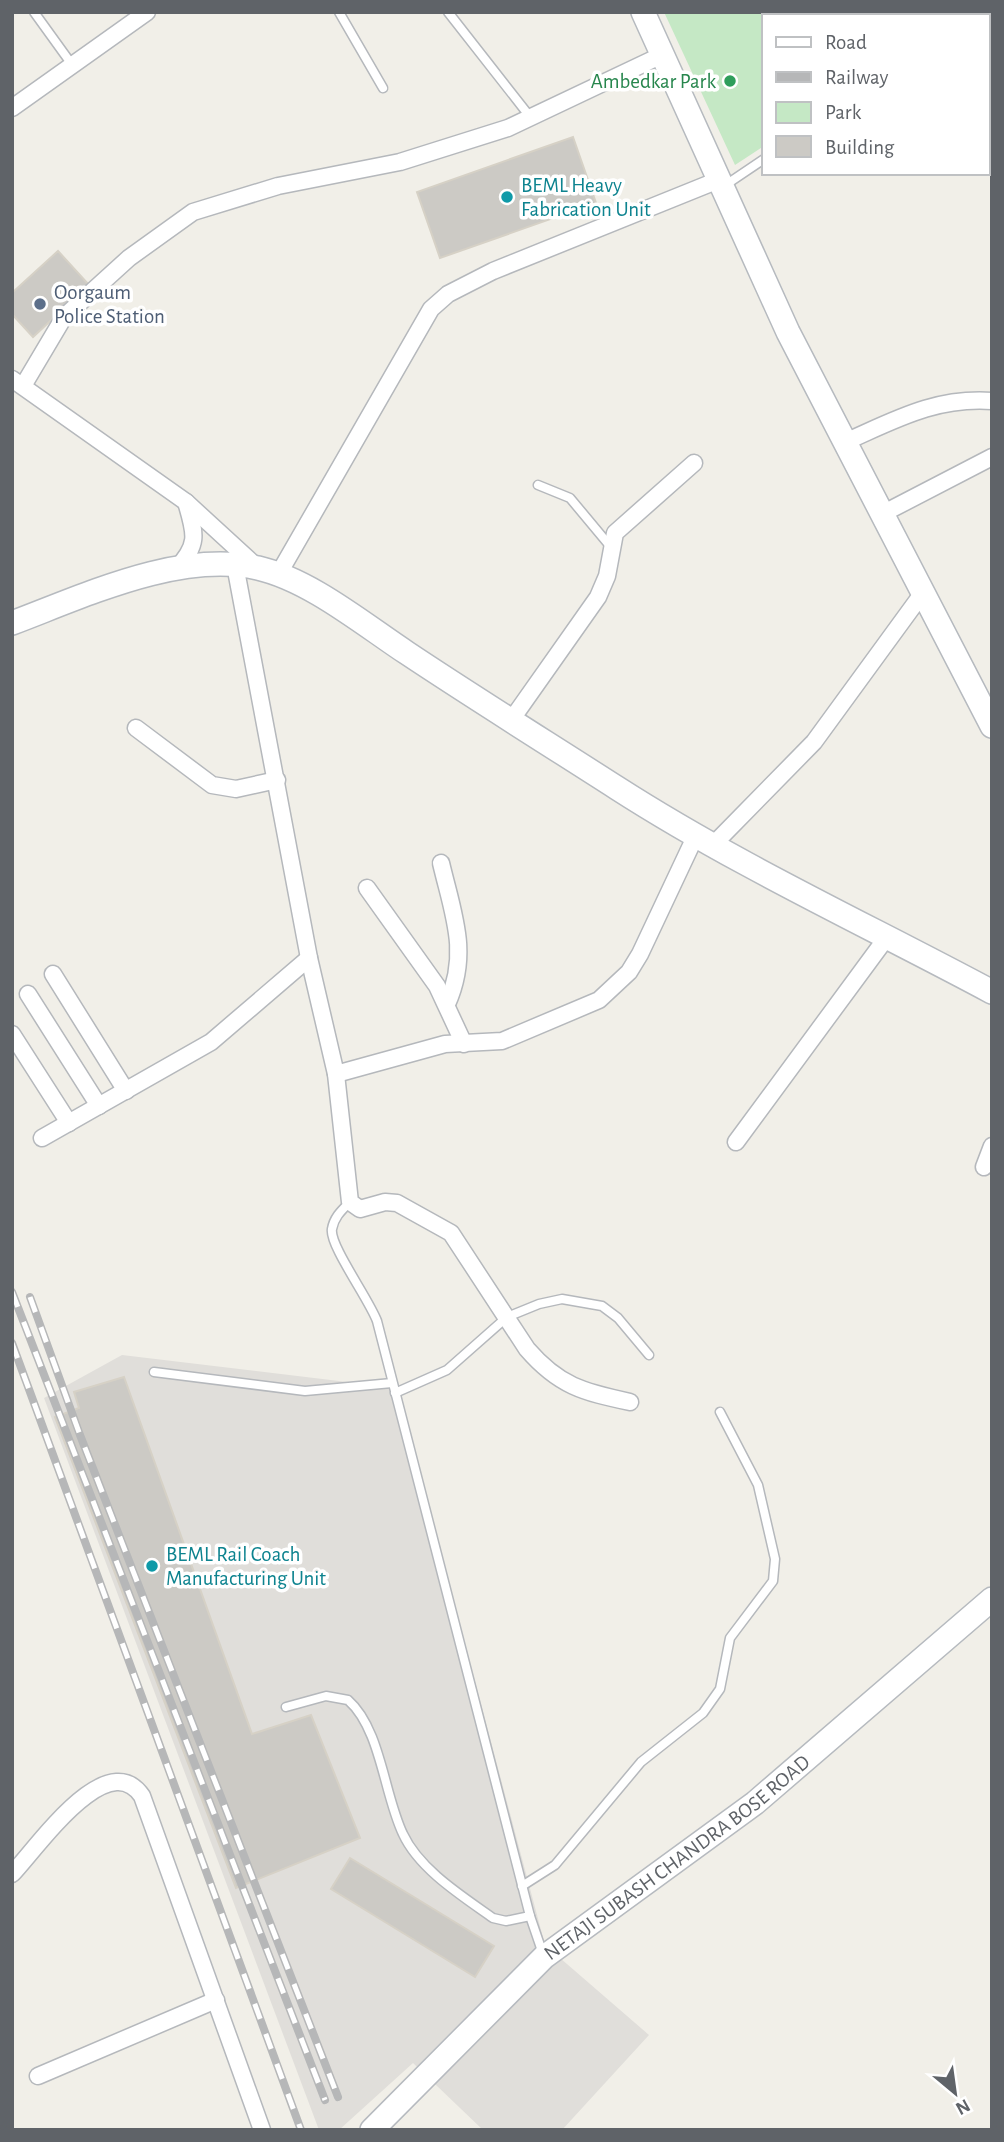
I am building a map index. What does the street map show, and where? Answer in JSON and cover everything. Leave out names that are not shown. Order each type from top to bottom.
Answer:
[{"type":"main road","points":[[643,12],[788,332],[992,726]]},
{"type":"main road","points":[[12,623],[121,583],[174,570],[198,566],[257,569],[338,606],[618,789],[704,840],[992,992]]},
{"type":"main road","name":"NETAJI SUBASH CHANDRA BOSE ROAD","points":[[372,2130],[544,1957],[755,1803],[992,1599]]},
{"type":"street","points":[[12,108],[147,12]]},
{"type":"street","points":[[257,569],[186,502],[18,383],[64,317],[129,258],[192,212],[278,186],[400,162],[508,128],[662,55]]},
{"type":"street","points":[[630,1402],[589,1393],[556,1379],[527,1349],[451,1233],[397,1203],[385,1202],[360,1209],[350,1202],[337,1074],[309,958],[277,780],[257,569],[431,309],[448,295],[494,271],[722,183]]},
{"type":"street","points":[[845,442],[928,406],[950,400],[992,401]]},
{"type":"street","points":[[882,514],[992,457]]},
{"type":"street","points":[[512,719],[598,597],[607,576],[610,546],[619,527],[694,463]]},
{"type":"street","points":[[174,570],[191,553],[195,534],[186,502]]},
{"type":"street","points":[[337,1074],[446,1044],[502,1041],[585,1007],[614,989],[640,954],[704,840],[814,742],[922,594]]},
{"type":"street","points":[[136,729],[212,785],[236,789],[277,780]]},
{"type":"street","points":[[441,863],[460,950],[454,988],[447,1004]]},
{"type":"street","points":[[367,888],[447,1004],[464,1044]]},
{"type":"street","points":[[736,1142],[887,937]]},
{"type":"street","points":[[42,1138],[211,1042],[309,958]]},
{"type":"street","points":[[53,974],[126,1091]]},
{"type":"street","points":[[28,994],[99,1106]]},
{"type":"street","points":[[12,1034],[69,1123]]},
{"type":"street","points":[[984,1167],[992,1146]]},
{"type":"street","points":[[12,1874],[85,1796],[109,1781],[128,1782],[142,1796],[262,2130]]},
{"type":"street","points":[[38,2076],[216,2000]]},
{"type":"lane","points":[[34,12],[73,66]]},
{"type":"lane","points":[[339,12],[383,88]]},
{"type":"lane","points":[[448,12],[531,118]]},
{"type":"lane","points":[[722,183],[762,160]]},
{"type":"lane","points":[[538,485],[570,498],[610,546]]},
{"type":"lane","points":[[350,1202],[334,1221],[332,1238],[373,1310],[530,1916],[544,1957]]},
{"type":"lane","points":[[395,1393],[447,1370],[507,1317],[550,1302],[584,1301],[602,1306],[618,1318],[649,1354]]},
{"type":"lane","points":[[154,1372],[305,1391],[392,1382]]},
{"type":"lane","points":[[522,1885],[555,1865],[641,1762],[703,1713],[720,1689],[730,1639],[773,1581],[775,1559],[758,1485],[720,1412]]},
{"type":"lane","points":[[286,1707],[326,1696],[348,1700],[365,1722],[398,1823],[419,1858],[493,1918],[506,1921],[530,1916]]},
{"type":"shaded area","points":[[122,1355],[397,1388],[545,1945],[649,2035],[562,2130],[483,2130],[413,2063],[339,2130],[319,2130],[44,1398]]},
{"type":"green space","name":"Ambedkar Park","points":[[664,12],[964,12],[762,14],[762,147],[735,165]]},
{"type":"building","name":"BEML Heavy Fabrication Unit","points":[[573,137],[596,203],[440,258],[417,192]]},
{"type":"building","name":"Oorgaum Police Station","points":[[58,251],[89,285],[33,337],[12,314],[12,293]]},
{"type":"building","name":"BEML Rail Coach Manufacturing Unit","points":[[124,1377],[252,1734],[311,1715],[360,1838],[236,1888],[55,1417],[79,1408],[74,1392]]},
{"type":"building","points":[[350,1858],[494,1946],[475,1977],[331,1889]]},
{"type":"railway","points":[[12,1292],[325,2100]]},
{"type":"railway","points":[[30,1297],[80,1435],[338,2097]]},
{"type":"railway","points":[[12,1343],[301,2130]]},
{"type":"place","name":"Ambedkar Park","points":[[730,81]]},
{"type":"place","name":"BEML Heavy Fabrication Unit","points":[[507,197]]},
{"type":"place","name":"Oorgaum Police Station","points":[[40,304]]},
{"type":"place","name":"BEML Rail Coach Manufacturing Unit","points":[[152,1566]]}]
